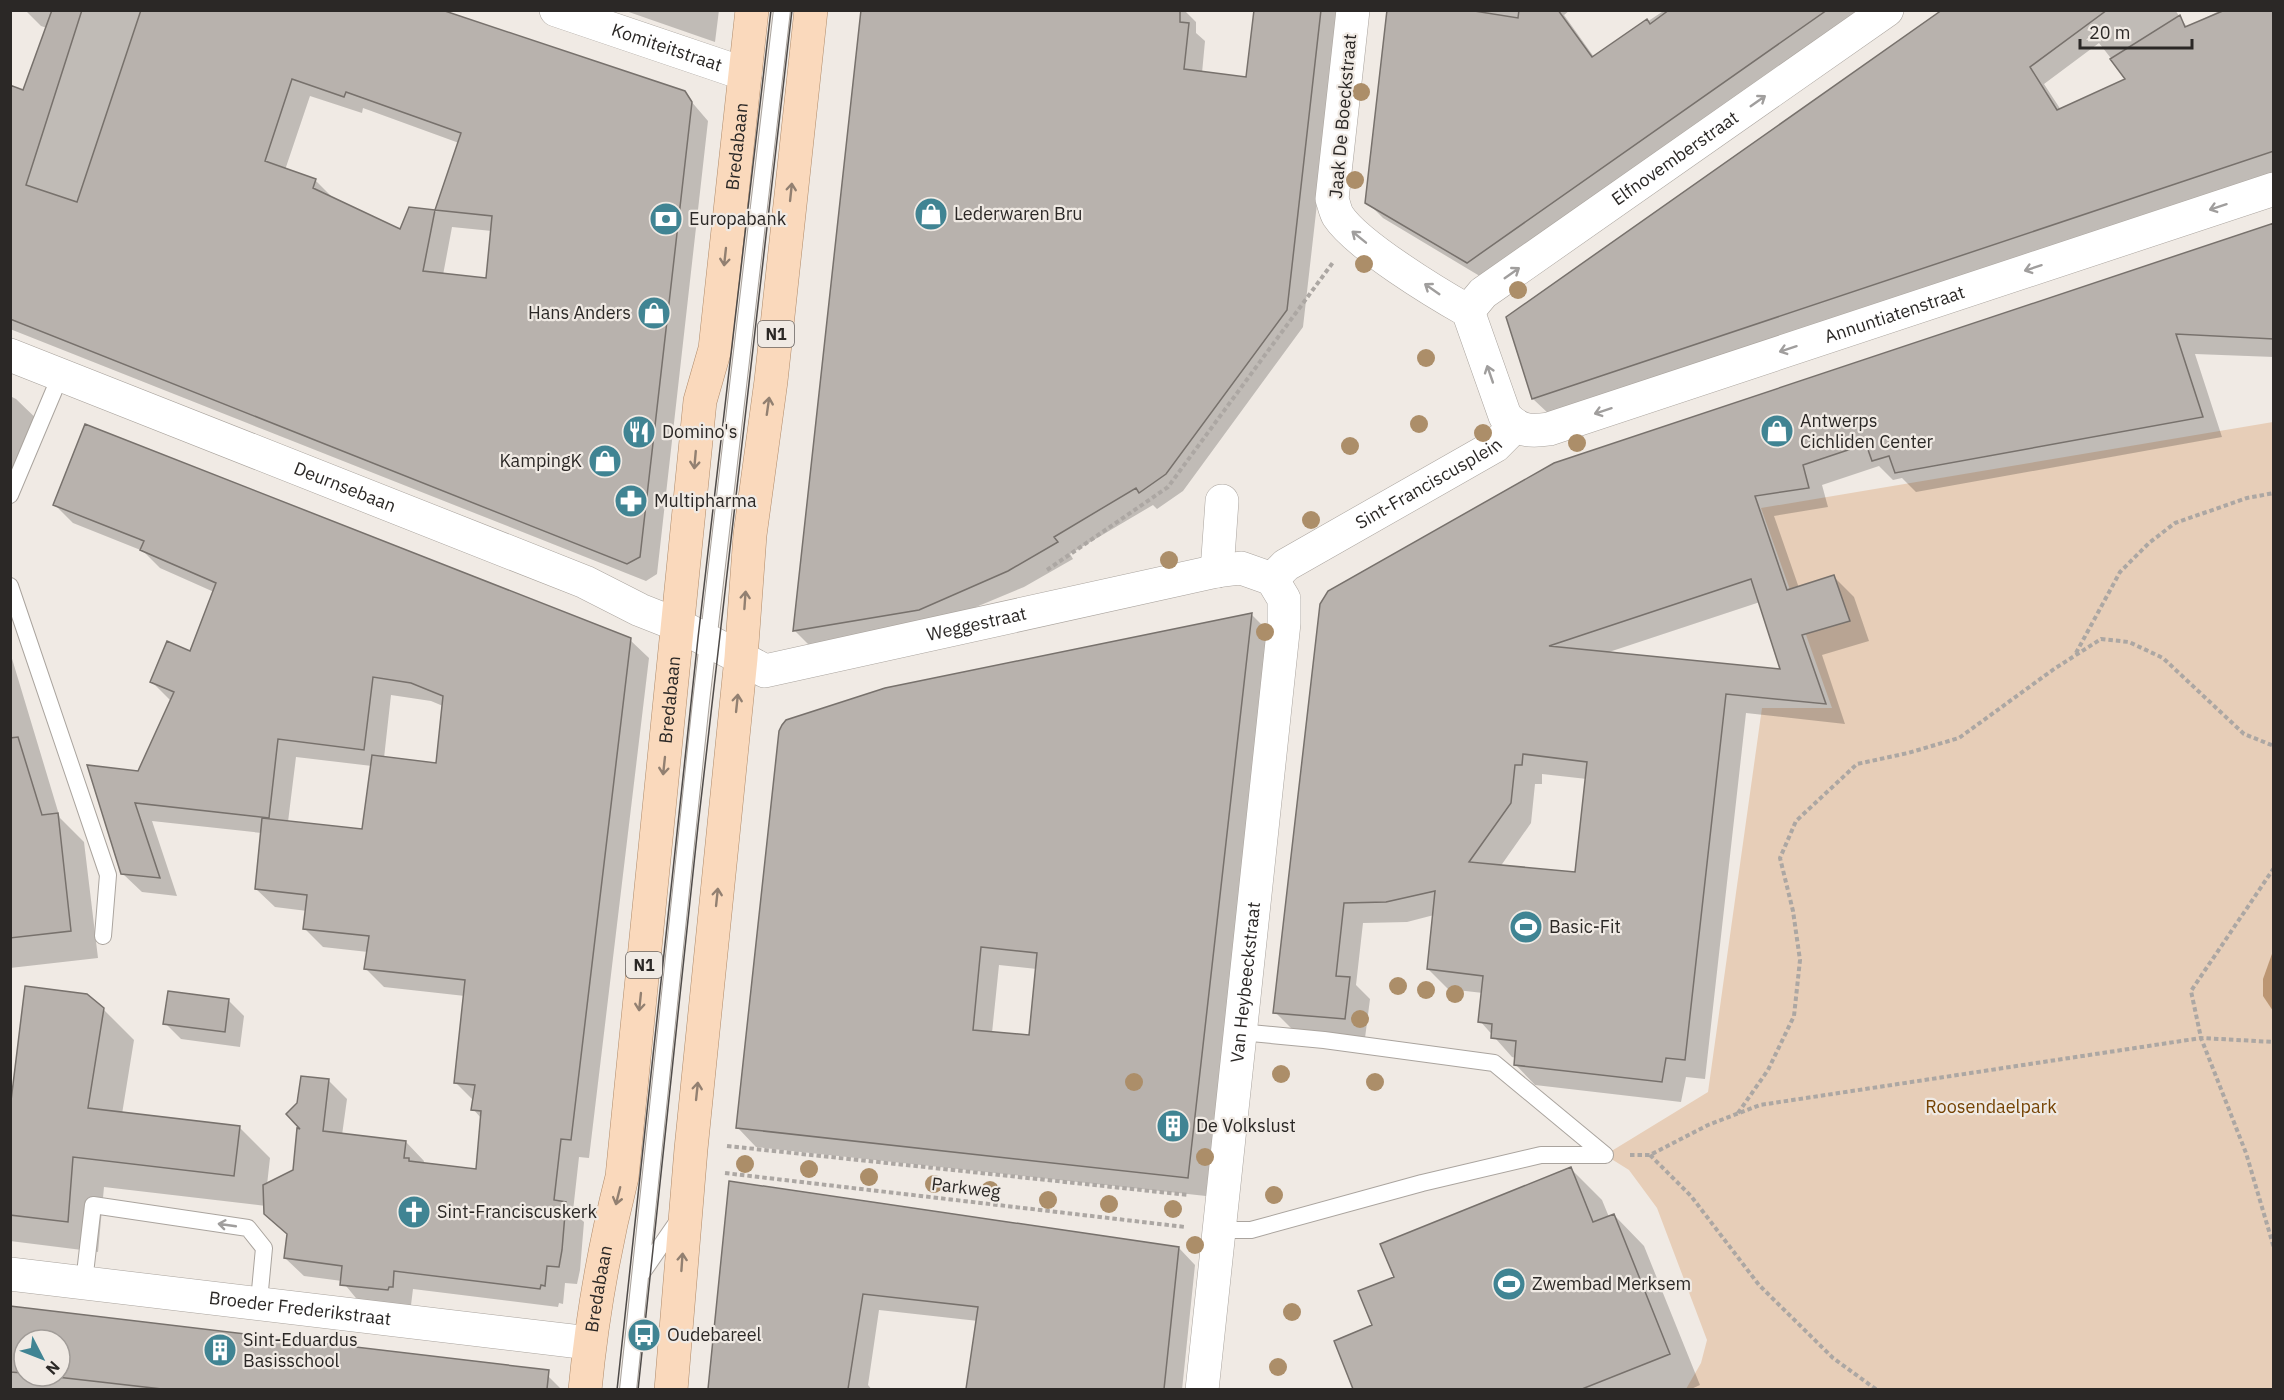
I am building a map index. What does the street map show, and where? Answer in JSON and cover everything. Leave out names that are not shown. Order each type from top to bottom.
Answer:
[{"type":"main road","name":"Bredabaan","points":[[585,1389],[589,1342],[604,1250],[622,1177],[700,401],[716,349],[752,10]]},
{"type":"main road","name":"N1","points":[[671,1389],[686,1209],[741,658],[750,535],[771,381],[811,10]]},
{"type":"street","name":"Komiteitstraat","points":[[556,10],[744,74]]},
{"type":"street","name":"Jaak De Boeckstraat","points":[[1353,10],[1332,198],[1337,215],[1354,234],[1468,311]]},
{"type":"street","name":"Elfnovemberstraat","points":[[1468,311],[1483,293],[1887,10]]},
{"type":"street","name":"Annuntiatenstraat","points":[[1515,426],[1531,432],[1549,429],[2274,189]]},
{"type":"street","name":"Sint-Franciscusplein","points":[[1272,579],[1286,565],[1495,446],[1515,426],[1505,416],[1468,311]]},
{"type":"street","name":"Deurnsebaan","points":[[10,354],[585,582],[640,610],[678,625],[708,642]]},
{"type":"street","points":[[1222,501],[1217,572],[1241,568],[1272,579]]},
{"type":"street","name":"Weggestraat","points":[[708,642],[765,671],[1217,572]]},
{"type":"street","name":"Van Heybeeckstraat","points":[[1202,1389],[1284,623],[1284,598],[1272,579]]},
{"type":"street","name":"Broeder Frederikstraat","points":[[10,1274],[259,1301],[589,1342]]},
{"type":"lane","name":"Bredabaan","points":[[628,1389],[708,642],[782,10]]},
{"type":"lane","points":[[10,495],[61,374]]},
{"type":"lane","points":[[10,585],[108,876],[103,936]]},
{"type":"lane","points":[[1240,1032],[1324,1040],[1494,1063],[1605,1155]]},
{"type":"lane","points":[[1219,1230],[1251,1230],[1422,1183],[1541,1155],[1605,1155]]},
{"type":"lane","points":[[84,1282],[93,1205],[248,1228],[264,1248],[259,1301]]},
{"type":"lane","points":[[640,1276],[686,1209]]},
{"type":"path","points":[[1041,574],[1168,487],[1354,234]]},
{"type":"path","points":[[2075,656],[2120,572],[2150,543],[2175,523],[2247,498],[2274,493]]},
{"type":"path","points":[[1738,1113],[1767,1070],[1794,1016],[1800,960],[1793,911],[1780,858],[1796,821],[1857,764],[1908,753],[1959,738],[2102,639],[2129,642],[2163,658],[2244,734],[2274,746]]},
{"type":"path","points":[[2274,867],[2191,991],[2201,1038],[2246,1153],[2274,1248]]},
{"type":"path","points":[[1605,1155],[1650,1155],[1708,1125],[1760,1105],[2201,1038],[2274,1042]]},
{"type":"path","points":[[724,1145],[1198,1196]]},
{"type":"path","points":[[1650,1155],[1691,1196],[1760,1285],[1833,1358],[1877,1389]]},
{"type":"path","name":"Parkweg","points":[[720,1173],[1219,1230]]},
{"type":"green space","name":"Roosendaelpark","points":[[2273,422],[2273,1389],[1686,1389],[1701,1363],[1707,1340],[1657,1208],[1629,1170],[1605,1155],[1708,1092],[1762,708],[1832,708],[1761,508]]},
{"type":"shaded area","points":[[2273,951],[2274,1011],[2263,996],[2263,979]]},
{"type":"building","points":[[52,10],[82,10],[26,185],[77,202],[141,10],[442,10],[685,91],[692,102],[640,557],[627,564],[10,319],[10,85],[23,90]],"holes":[[[292,79],[344,97],[346,92],[461,133],[435,210],[409,207],[400,229],[313,188],[316,179],[265,161]],[[435,210],[492,216],[486,278],[423,271]]]},
{"type":"building","points":[[861,10],[1180,10],[1180,22],[1189,23],[1184,69],[1246,77],[1254,10],[1321,10],[1287,310],[1166,474],[1139,493],[1136,488],[1054,537],[1058,542],[1008,571],[919,610],[793,631]]},
{"type":"building","points":[[1387,10],[1468,10],[1518,18],[1519,10],[1558,10],[1592,57],[1647,19],[1650,24],[1669,10],[1827,10],[1467,263],[1365,203]]},
{"type":"building","points":[[1942,10],[2107,10],[2030,67],[2057,110],[2125,79],[2110,59],[2180,15],[2185,27],[2225,10],[2274,10],[2274,151],[1532,399],[1506,317]]},
{"type":"building","points":[[2274,223],[2274,339],[2176,334],[2203,417],[1895,473],[1889,456],[1872,461],[1866,444],[1803,465],[1809,488],[1755,496],[1787,590],[1834,575],[1850,621],[1802,635],[1826,704],[1726,694],[1685,1060],[1666,1058],[1662,1082],[1514,1065],[1516,1041],[1491,1038],[1492,1024],[1478,1022],[1483,976],[1427,969],[1435,891],[1386,902],[1344,903],[1336,976],[1350,977],[1345,1019],[1273,1013],[1320,604],[1328,591],[1554,463]],"holes":[[[1751,579],[1780,669],[1549,646]],[[1523,754],[1587,762],[1575,872],[1469,862],[1511,803],[1515,765],[1522,765]]]},
{"type":"building","points":[[85,424],[631,638],[571,1140],[561,1139],[554,1200],[566,1202],[562,1250],[559,1267],[547,1266],[545,1286],[541,1285],[540,1289],[394,1271],[393,1287],[389,1287],[388,1290],[340,1285],[342,1266],[284,1258],[287,1234],[264,1214],[263,1185],[293,1170],[297,1128],[300,1129],[286,1114],[297,1103],[301,1076],[329,1079],[323,1131],[406,1141],[404,1158],[409,1158],[409,1161],[476,1169],[481,1111],[471,1110],[475,1085],[454,1083],[465,980],[364,969],[369,936],[303,929],[307,895],[255,889],[262,818],[362,829],[372,755],[436,763],[443,696],[411,683],[373,677],[364,750],[278,739],[269,818],[135,803],[160,878],[121,874],[87,765],[138,771],[174,692],[150,682],[167,641],[190,651],[216,583],[140,550],[144,541],[53,505]]},
{"type":"building","points":[[1252,613],[1188,1178],[736,1128],[779,731],[786,720],[885,688]],"holes":[[[981,947],[1037,953],[1029,1035],[973,1030]]]},
{"type":"building","points":[[18,737],[42,815],[58,813],[71,931],[10,938],[10,738]]},
{"type":"building","points":[[25,986],[87,994],[104,1008],[88,1108],[240,1126],[234,1176],[73,1157],[68,1222],[10,1215],[10,1109]]},
{"type":"building","points":[[168,991],[229,999],[225,1032],[163,1024]]},
{"type":"building","name":"Zwembad Merksem","points":[[1571,1167],[1593,1222],[1614,1214],[1670,1354],[1582,1389],[1353,1389],[1334,1341],[1372,1325],[1358,1291],[1394,1277],[1380,1244]]},
{"type":"building","points":[[729,1181],[1179,1247],[1164,1389],[966,1389],[978,1307],[863,1294],[848,1389],[708,1389]]},
{"type":"building","name":"Sint-Eduardus Basisschool","points":[[10,1306],[549,1370],[547,1389],[162,1389],[72,1379],[72,1328],[12,1328],[12,1372],[10,1372]]},
{"type":"tram line","points":[[617,1390],[698,638],[771,10]]},
{"type":"tram line","points":[[638,1390],[698,826],[792,10]]},
{"type":"place","name":"Lederwaren Bru","points":[[931,214]]},
{"type":"place","name":"Europabank","points":[[666,219]]},
{"type":"place","name":"Hans Anders","points":[[654,313]]},
{"type":"place","name":"Antwerps Cichliden Center","points":[[1777,431]]},
{"type":"place","name":"Domino's","points":[[639,432]]},
{"type":"place","name":"KampingK","points":[[605,461]]},
{"type":"place","name":"Multipharma","points":[[631,501]]},
{"type":"place","name":"Basic-Fit","points":[[1526,927]]},
{"type":"place","name":"De Volkslust","points":[[1173,1126]]},
{"type":"place","name":"Sint-Franciscuskerk","points":[[414,1212]]},
{"type":"place","name":"Zwembad Merksem","points":[[1509,1284]]},
{"type":"place","name":"Oudebareel","points":[[644,1335]]},
{"type":"place","name":"Sint-Eduardus Basisschool","points":[[220,1350]]}]
